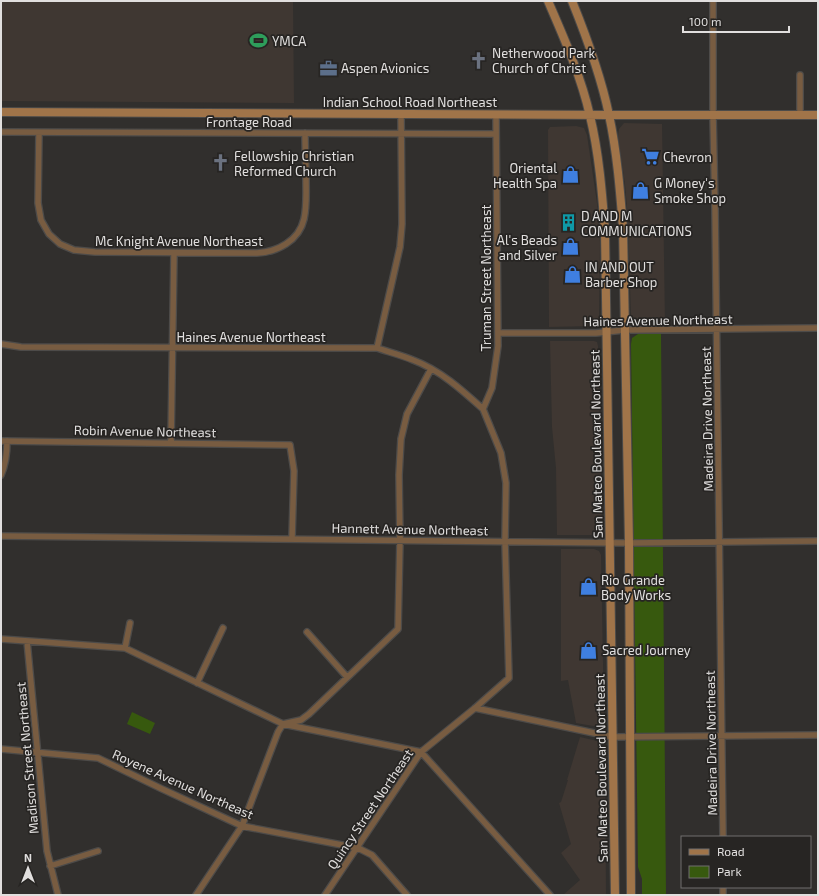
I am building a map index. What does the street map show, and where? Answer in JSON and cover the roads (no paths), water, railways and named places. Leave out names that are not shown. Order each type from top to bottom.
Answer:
[{"type":"main road","name":"San Mateo Boulevard Northeast","points":[[548,1],[571,54],[590,115],[601,184],[605,231],[615,895]]},
{"type":"main road","points":[[572,1],[593,55],[609,115],[619,184],[623,228],[624,330],[630,543],[631,895]]},
{"type":"main road","name":"Indian School Road Northeast","points":[[1,112],[818,115]]},
{"type":"street","name":"Madeira Drive Northeast","points":[[713,1],[713,115],[723,836]]},
{"type":"street","points":[[800,75],[800,115]]},
{"type":"street","points":[[377,348],[400,248],[402,224],[401,114]]},
{"type":"street","name":"Truman Street Northeast","points":[[483,409],[492,388],[498,346],[496,114]]},
{"type":"street","name":"Frontage Road","points":[[1,132],[496,134]]},
{"type":"street","name":"Mc Knight Avenue Northeast","points":[[39,133],[38,203],[41,220],[49,234],[60,244],[74,250],[95,252],[258,254],[285,246],[297,233],[304,221],[306,206],[305,133]]},
{"type":"street","points":[[171,442],[174,253]]},
{"type":"street","name":"Haines Avenue Northeast","points":[[498,333],[818,328]]},
{"type":"street","name":"Haines Avenue Northeast","points":[[1,344],[21,347],[377,348],[414,360],[431,369],[457,385],[483,409]]},
{"type":"street","points":[[196,895],[242,826],[278,732],[283,724],[301,720],[309,714],[398,630],[400,540],[399,475],[401,439],[407,414],[431,369]]},
{"type":"street","points":[[475,708],[508,678],[505,541],[506,483],[501,453],[483,409]]},
{"type":"street","points":[[1,475],[7,452],[4,441]]},
{"type":"street","name":"Robin Avenue Northeast","points":[[4,441],[171,442],[290,445],[294,471],[292,538]]},
{"type":"street","name":"Hannett Avenue Northeast","points":[[1,536],[292,538],[630,543],[818,541]]},
{"type":"street","points":[[125,648],[130,623]]},
{"type":"street","points":[[197,683],[223,628]]},
{"type":"street","points":[[307,632],[347,677]]},
{"type":"street","points":[[1,639],[125,648],[283,724],[421,752],[550,895]]},
{"type":"street","name":"Madison Street Northeast","points":[[27,642],[47,851],[58,895]]},
{"type":"street","points":[[475,708],[613,737],[818,735]]},
{"type":"street","name":"Quincy Street Northeast","points":[[325,895],[358,848],[421,752],[475,708]]},
{"type":"street","name":"Royene Avenue Northeast","points":[[1,749],[98,758],[242,826],[358,848],[372,855],[408,895]]},
{"type":"street","points":[[50,866],[98,852]]},
{"type":"place","name":"YMCA","points":[[259,41]]},
{"type":"place","name":"Netherwood Park Church of Christ","points":[[479,60]]},
{"type":"place","name":"Aspen Avionics","points":[[328,68]]},
{"type":"place","name":"Chevron","points":[[650,157]]},
{"type":"place","name":"Fellowship Christian Reformed Church","points":[[221,163]]},
{"type":"place","name":"Oriental Health Spa","points":[[570,175]]},
{"type":"place","name":"G Money's Smoke Shop","points":[[641,190]]},
{"type":"place","name":"D AND M COMMUNICATIONS","points":[[568,223]]},
{"type":"place","name":"Al's Beads and Silver","points":[[570,247]]},
{"type":"place","name":"IN AND OUT Barber Shop","points":[[572,274]]},
{"type":"place","name":"Rio Grande Body Works","points":[[588,587]]},
{"type":"place","name":"Sacred Journey","points":[[589,650]]}]
